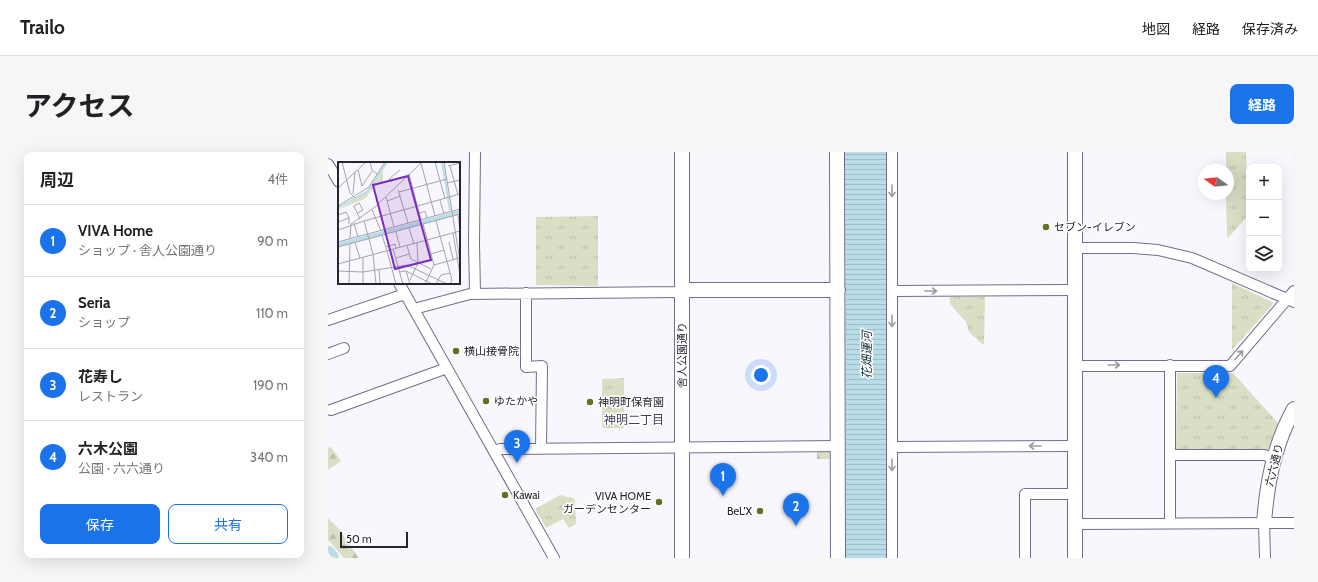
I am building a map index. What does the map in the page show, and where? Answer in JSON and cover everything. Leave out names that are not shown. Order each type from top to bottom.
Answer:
[{"type":"street","points":[[475,152],[475,293]]},
{"type":"street","name":"舎人公園通り","points":[[682,152],[682,558]]},
{"type":"street","points":[[837,152],[838,558]]},
{"type":"street","points":[[892,152],[892,558]]},
{"type":"street","points":[[1075,152],[1075,558]]},
{"type":"street","points":[[328,164],[338,180]]},
{"type":"street","points":[[1075,248],[1139,248],[1158,250],[1185,256],[1290,301]]},
{"type":"street","points":[[400,284],[554,558]]},
{"type":"street","points":[[414,309],[475,293],[838,290]]},
{"type":"street","points":[[892,291],[1075,290]]},
{"type":"street","points":[[1075,366],[1230,366],[1290,301],[1294,291]]},
{"type":"street","points":[[526,293],[526,366],[542,366],[541,448]]},
{"type":"street","points":[[328,320],[405,294]]},
{"type":"street","points":[[328,354],[344,348]]},
{"type":"street","points":[[1170,365],[1170,523]]},
{"type":"street","points":[[331,410],[447,368]]},
{"type":"street","name":"六六通り","points":[[1264,523],[1267,493],[1274,458],[1284,427],[1294,409]]},
{"type":"street","points":[[494,451],[500,449],[541,448],[838,446]]},
{"type":"street","points":[[892,447],[1074,446]]},
{"type":"street","points":[[1171,455],[1264,455],[1274,458]]},
{"type":"street","points":[[1026,558],[1025,494],[1074,494]]},
{"type":"street","points":[[1264,523],[1265,558]]},
{"type":"street","points":[[1074,524],[1294,523]]},
{"type":"green space","points":[[1226,152],[1246,152],[1246,217],[1229,237],[1227,237],[1226,200],[1234,200],[1234,164],[1226,164]]},
{"type":"green space","points":[[598,216],[598,286],[536,285],[536,217]]},
{"type":"green space","points":[[1232,283],[1274,303],[1232,350]]},
{"type":"green space","points":[[950,297],[985,297],[984,344],[982,344],[969,332],[966,322],[950,304]]},
{"type":"green space","points":[[1177,373],[1233,373],[1278,423],[1268,450],[1176,450]]},
{"type":"green space","points":[[624,378],[624,428],[604,428],[602,426],[602,379]]},
{"type":"green space","points":[[331,447],[341,461],[328,470],[328,448]]},
{"type":"green space","points":[[817,451],[832,452],[832,459],[817,459]]},
{"type":"green space","points":[[560,495],[575,499],[576,524],[569,528],[563,519],[546,528],[535,509]]},
{"type":"green space","points":[[328,518],[338,528],[359,558],[344,558],[328,540]]},
{"type":"water","name":"花畑運河","points":[[845,152],[886,152],[886,558],[846,558]]},
{"type":"waterway","points":[[328,554],[331,558]]},
{"type":"place","name":"セブン-イレブン","points":[[1046,227]]},
{"type":"place","name":"横山接骨院","points":[[456,351]]},
{"type":"place","name":"六木公園","points":[[1216,398]]},
{"type":"place","name":"ゆたかや","points":[[486,401]]},
{"type":"place","name":"神明町保育園","points":[[590,402]]},
{"type":"place","name":"花寿し","points":[[517,463]]},
{"type":"place","name":"Kawai","points":[[505,495]]},
{"type":"place","name":"VIVA Home","points":[[723,496]]},
{"type":"place","name":"VIVA HOME ガーデンセンター","points":[[659,502]]},
{"type":"place","name":"BeL'X","points":[[760,511]]},
{"type":"place","name":"Seria","points":[[796,526]]},
{"type":"district","name":"神明二丁目","points":[[634,420]]}]
